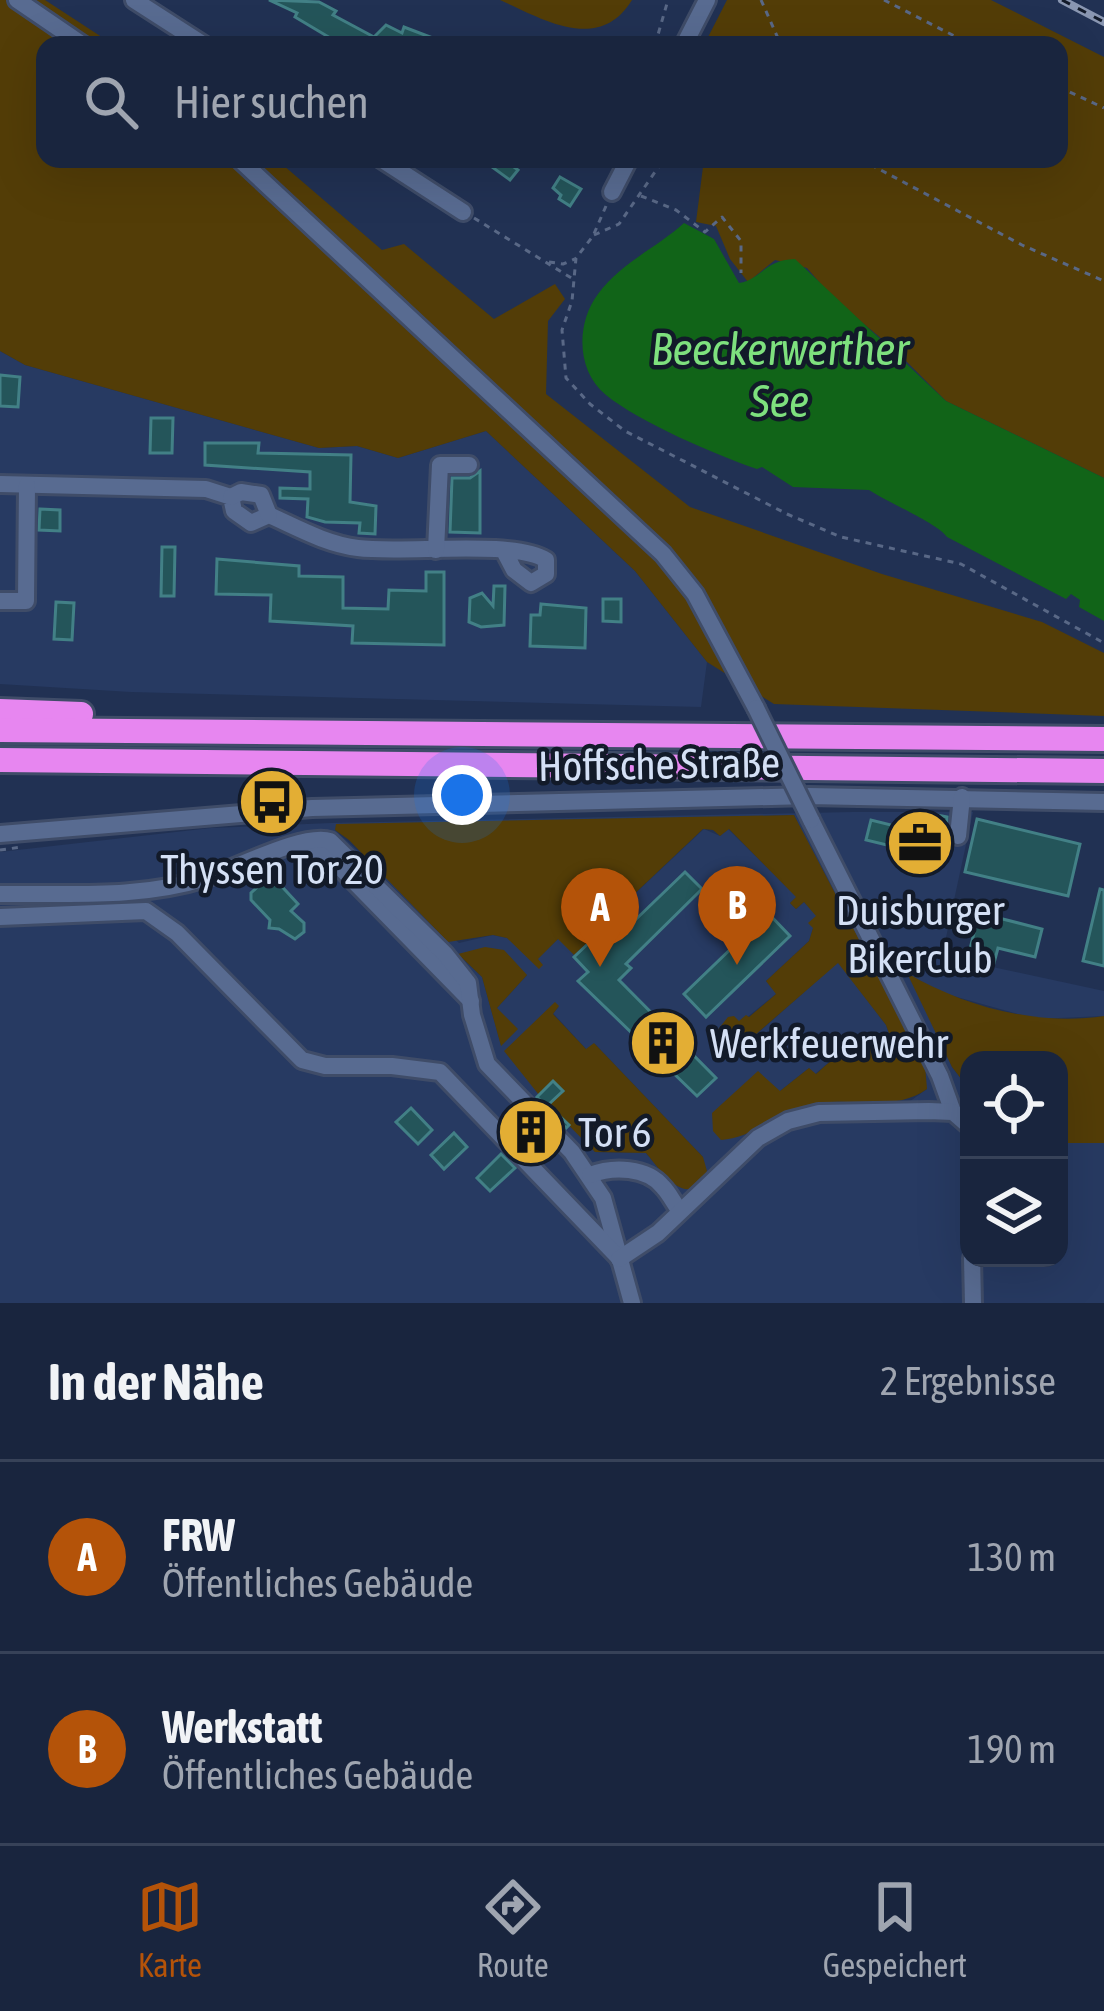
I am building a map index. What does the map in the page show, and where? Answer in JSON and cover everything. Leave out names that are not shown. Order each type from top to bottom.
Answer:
[{"type":"highway","points":[[0,711],[113,716],[165,731]]},
{"type":"highway","points":[[0,730],[1104,739]]},
{"type":"highway","points":[[0,760],[1104,770]]},
{"type":"highway","points":[[0,776],[38,775],[130,760]]},
{"type":"street","points":[[17,0],[70,36]]},
{"type":"street","points":[[134,0],[190,36]]},
{"type":"street","points":[[689,36],[707,0]]},
{"type":"street","points":[[248,168],[663,554],[694,594],[960,1118]]},
{"type":"street","points":[[395,168],[464,212]]},
{"type":"street","points":[[612,192],[624,168]]},
{"type":"street","points":[[436,550],[440,465],[469,465]]},
{"type":"street","points":[[0,484],[206,489],[231,497],[234,512],[242,519],[261,522],[269,515],[328,542],[359,548],[504,550]]},
{"type":"street","points":[[0,601],[26,602],[27,485]]},
{"type":"street","name":"Hoffsche Straße","points":[[0,834],[312,808],[808,796],[1104,802]]},
{"type":"street","points":[[958,836],[962,797]]},
{"type":"street","points":[[0,894],[144,891],[210,877],[296,845],[328,855],[471,1002],[488,1064],[590,1175],[603,1198],[632,1303]]},
{"type":"street","points":[[144,891],[146,911]]},
{"type":"street","points":[[93,893],[100,913]]},
{"type":"street","points":[[0,917],[146,911],[177,933],[302,1060],[325,1066],[440,1072],[619,1259]]},
{"type":"street","points":[[619,1259],[658,1233],[758,1138],[788,1121],[839,1112],[953,1112]]},
{"type":"street","points":[[590,1175],[601,1171],[647,1173],[664,1187],[680,1211]]},
{"type":"street","points":[[972,1267],[974,1303]]},
{"type":"path","points":[[658,36],[668,0]]},
{"type":"path","points":[[761,0],[777,36]]},
{"type":"path","points":[[884,0],[954,36]]},
{"type":"path","points":[[1068,91],[1104,109]]},
{"type":"path","points":[[593,236],[619,224],[658,168]]},
{"type":"path","points":[[877,168],[1022,245],[1104,280]]},
{"type":"path","points":[[612,192],[593,236],[577,258],[572,302],[562,330],[566,378],[590,404],[625,431],[708,476],[841,537],[961,564],[1104,643]]},
{"type":"path","points":[[641,196],[676,210],[705,232],[722,217],[741,241],[741,273]]},
{"type":"path","points":[[464,212],[574,280]]},
{"type":"path","points":[[548,262],[563,264],[577,258]]},
{"type":"path","points":[[0,850],[23,847]]},
{"type":"shaded area","points":[[0,0],[45,0],[100,36],[36,36],[36,168],[286,168],[382,250],[404,244],[494,319],[555,284],[565,299],[548,321],[546,394],[690,507],[882,574],[1042,622],[1104,653],[1104,716],[774,704],[707,662],[635,571],[486,431],[398,458],[357,446],[319,448],[25,365],[0,351]]},
{"type":"shaded area","points":[[500,0],[632,0],[619,16],[587,29],[552,23]]},
{"type":"shaded area","points":[[727,0],[991,0],[1062,36],[709,36]]},
{"type":"shaded area","points":[[1068,39],[1104,57],[1104,478],[946,401],[834,299],[807,268],[775,260],[748,282],[730,259],[716,226],[696,222],[703,168],[1068,168]]},
{"type":"shaded area","points":[[0,351],[25,365],[319,448],[357,446],[398,458],[486,431],[635,571],[707,662],[701,707],[131,692],[0,684]]},
{"type":"shaded area","points":[[852,812],[973,812],[942,956],[1104,991],[1104,1016],[1036,1019],[939,992],[910,975],[960,1077],[960,1267],[1068,1267],[1068,1143],[1104,1143],[1104,1303],[0,1303],[0,852],[211,828]],"holes":[[[794,815],[927,1089],[909,1102],[811,1104],[771,1118],[742,1139],[780,1091],[809,1068],[815,1074],[845,1049],[889,1056],[895,1051],[886,1025],[838,962],[748,1042],[734,1028],[777,993],[766,981],[809,941],[817,916],[804,902],[796,909],[790,903],[797,897],[728,829],[720,836],[704,829],[611,916],[589,905],[583,922],[606,944],[592,938],[558,939],[537,959],[507,938],[493,935],[459,943],[335,830]],[[459,955],[527,975],[497,1008],[501,1045],[482,977]],[[559,1007],[553,1013],[587,1050],[595,1044],[703,1157],[673,1185],[646,1153],[595,1152],[505,1051]]]},
{"type":"shaded area","points":[[794,815],[925,1065],[927,1089],[899,1101],[808,1105],[744,1135],[721,1140],[713,1131],[712,1113],[758,1071],[780,1091],[809,1068],[816,1074],[851,1047],[869,1044],[889,1055],[895,1050],[886,1025],[838,963],[747,1042],[734,1029],[722,1039],[716,1032],[728,1017],[739,1021],[749,1017],[776,994],[766,981],[809,941],[813,928],[808,923],[816,916],[804,902],[796,909],[790,903],[796,897],[729,829],[720,836],[703,829],[611,916],[589,906],[583,922],[606,945],[602,949],[591,939],[574,955],[558,939],[538,959],[543,965],[539,969],[507,938],[493,935],[448,942],[335,830],[336,824]]},
{"type":"shaded area","points":[[485,947],[504,950],[527,975],[497,1008],[518,1029],[501,1046],[482,977],[458,954]]},
{"type":"shaded area","points":[[907,973],[1002,1011],[1053,1018],[1104,1016],[1104,1143],[1068,1143],[1068,1051],[960,1051],[960,1077]]},
{"type":"shaded area","points":[[555,1002],[559,1006],[553,1014],[586,1049],[594,1043],[703,1157],[707,1171],[700,1183],[692,1189],[676,1185],[646,1153],[595,1152],[539,1095],[504,1051]]},
{"type":"water","name":"Beeckerwerther See","points":[[684,223],[714,239],[739,283],[776,263],[795,259],[946,401],[1104,478],[1104,621],[1079,607],[1080,600],[1071,594],[1066,599],[869,490],[793,487],[762,467],[740,463],[657,427],[606,395],[584,360],[583,332],[591,306],[617,273]]},
{"type":"building","points":[[269,0],[319,2],[372,36],[327,36],[295,17],[297,13]]},
{"type":"building","points":[[386,25],[402,33],[404,27],[428,36],[375,36]]},
{"type":"building","points":[[493,168],[515,168],[510,180]]},
{"type":"building","points":[[560,177],[581,189],[570,206],[553,188]]},
{"type":"building","points":[[0,375],[20,377],[18,407],[0,406]]},
{"type":"building","points":[[151,418],[173,418],[172,453],[150,453]]},
{"type":"building","points":[[205,443],[259,443],[258,453],[351,455],[350,502],[376,506],[375,534],[359,533],[360,523],[307,517],[308,499],[280,498],[280,488],[310,489],[310,472],[205,465]]},
{"type":"building","points":[[480,471],[480,533],[450,532],[452,478],[470,478]]},
{"type":"building","points":[[40,509],[60,510],[60,531],[39,530]]},
{"type":"building","points":[[162,547],[175,547],[174,596],[161,596]]},
{"type":"building","points":[[217,559],[299,566],[299,576],[343,577],[343,608],[388,609],[389,590],[426,591],[426,572],[444,572],[444,645],[352,643],[353,626],[270,621],[271,595],[216,594]]},
{"type":"building","points":[[494,586],[505,586],[504,625],[481,627],[469,622],[470,598],[482,593],[493,606]]},
{"type":"building","points":[[603,599],[621,599],[621,622],[603,621]]},
{"type":"building","points":[[56,602],[74,603],[72,640],[54,639]]},
{"type":"building","points":[[541,604],[586,608],[585,648],[530,646],[531,615],[540,615]]},
{"type":"building","points":[[927,813],[947,817],[945,859],[866,840],[871,820],[923,833]]},
{"type":"building","points":[[977,819],[1080,844],[1068,896],[965,872]]},
{"type":"building","points":[[685,872],[702,889],[626,964],[631,968],[619,980],[716,1078],[697,1096],[578,981],[588,972],[574,957],[592,940],[603,951]]},
{"type":"building","points":[[267,878],[274,878],[298,904],[291,911],[304,923],[304,932],[295,939],[269,928],[270,920],[251,900],[251,893]]},
{"type":"building","points":[[1100,889],[1104,890],[1104,966],[1083,961]]},
{"type":"building","points":[[768,913],[790,936],[706,1017],[684,994]]},
{"type":"building","points":[[979,913],[1042,929],[1035,957],[998,948],[994,963],[968,957]]},
{"type":"building","points":[[553,1081],[563,1091],[548,1105],[569,1125],[566,1128],[537,1097]]},
{"type":"building","points":[[411,1108],[432,1130],[418,1144],[396,1122]]},
{"type":"building","points":[[518,1115],[548,1145],[538,1155],[508,1125]]},
{"type":"building","points":[[454,1133],[467,1147],[444,1169],[431,1155]]},
{"type":"building","points":[[501,1154],[515,1168],[490,1191],[477,1178]]},
{"type":"railway","points":[[1062,0],[1104,22]]},
{"type":"place","name":"Thyssen Tor 20","points":[[272,802]]},
{"type":"place","name":"Duisburger Bikerclub","points":[[920,843]]},
{"type":"place","name":"Werkstatt","points":[[737,965]]},
{"type":"place","name":"FRW","points":[[600,967]]},
{"type":"place","name":"Werkfeuerwehr","points":[[663,1043]]},
{"type":"place","name":"Tor 6","points":[[531,1132]]}]
